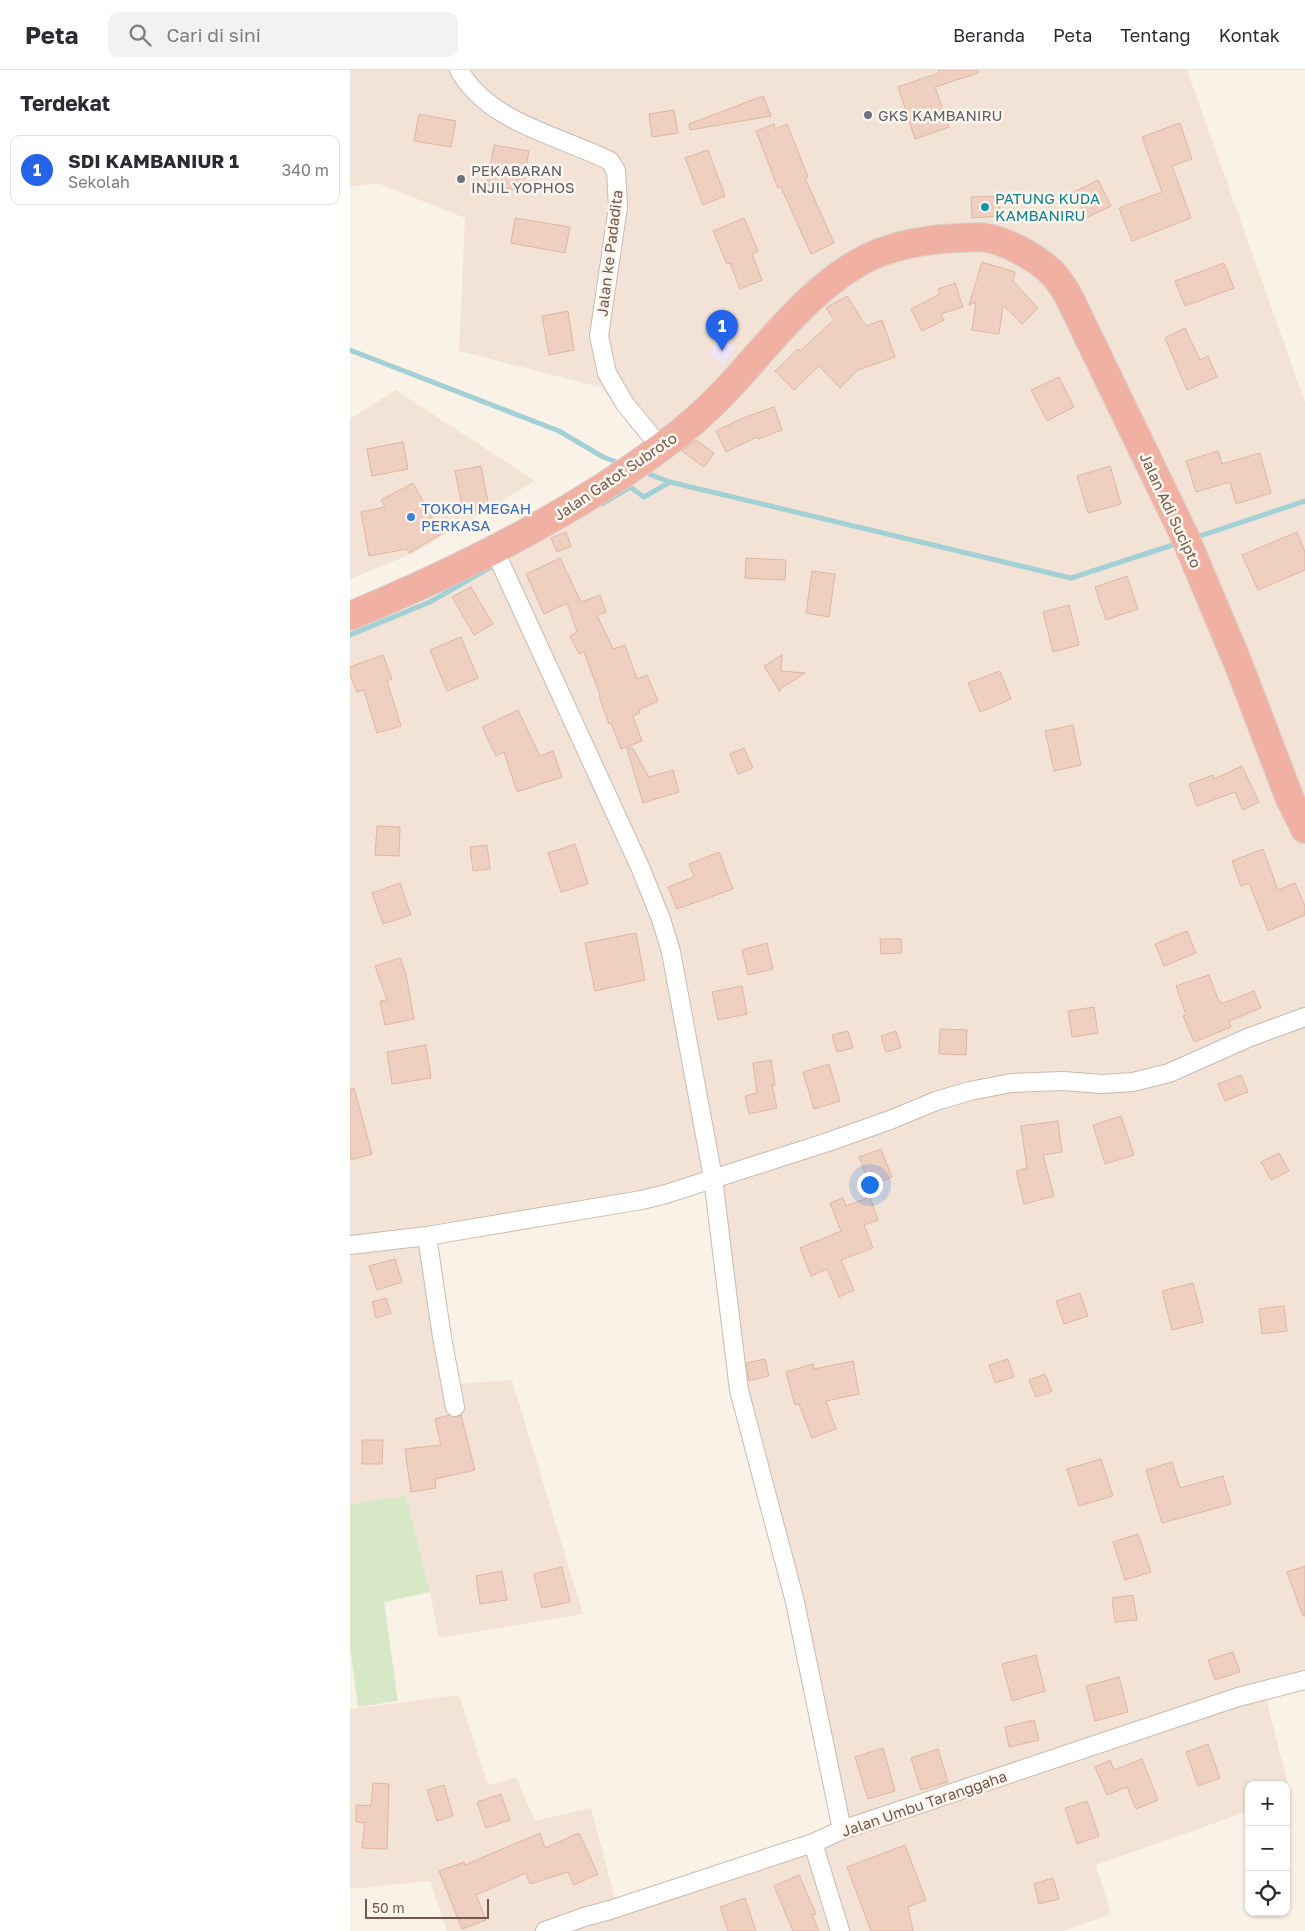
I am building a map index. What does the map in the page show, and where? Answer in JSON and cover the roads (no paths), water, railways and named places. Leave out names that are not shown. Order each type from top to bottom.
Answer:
[{"type":"highway","name":"Jalan Gatot Subroto","points":[[350,616],[428,582],[498,557],[550,519],[615,480],[655,452],[700,415],[728,388],[799,310],[848,270],[880,253],[917,242],[980,237]]},
{"type":"highway","name":"Jalan Adi Sucipto","points":[[980,237],[1002,243],[1028,255],[1054,274],[1067,293],[1085,326],[1185,537],[1238,663],[1290,799],[1305,829]]},
{"type":"street","name":"Jalan ke Padadita","points":[[459,70],[468,85],[493,108],[541,132],[610,161],[616,171],[618,207],[599,336],[607,373],[655,452]]},
{"type":"street","points":[[498,557],[640,867],[661,919],[671,952],[713,1178],[739,1390],[794,1602],[842,1830]]},
{"type":"street","points":[[350,1244],[427,1236],[642,1200],[828,1142],[936,1101],[970,1091],[1011,1083],[1064,1082],[1102,1084],[1126,1082],[1169,1073],[1250,1038],[1305,1017]]},
{"type":"street","points":[[427,1236],[455,1408]]},
{"type":"street","name":"Jalan Umbu Taranggaha","points":[[545,1931],[813,1843],[842,1830],[1238,1697],[1305,1680]]},
{"type":"street","points":[[813,1843],[840,1931]]},
{"type":"waterway","points":[[350,350],[559,431],[603,457],[622,464]]},
{"type":"waterway","points":[[641,471],[670,482],[1071,578],[1179,543]]},
{"type":"waterway","points":[[602,504],[630,487],[644,497],[670,482]]},
{"type":"waterway","points":[[1194,538],[1305,501]]},
{"type":"waterway","points":[[350,635],[430,602],[496,564]]},
{"type":"place","name":"GKS KAMBANIRU","points":[[868,115]]},
{"type":"place","name":"PEKABARAN INJIL YOPHOS","points":[[461,179]]},
{"type":"place","name":"PATUNG KUDA KAMBANIRU","points":[[985,207]]},
{"type":"place","name":"SDI KAMBANIUR 1","points":[[722,351]]},
{"type":"place","name":"TOKOH MEGAH PERKASA","points":[[411,517]]}]
